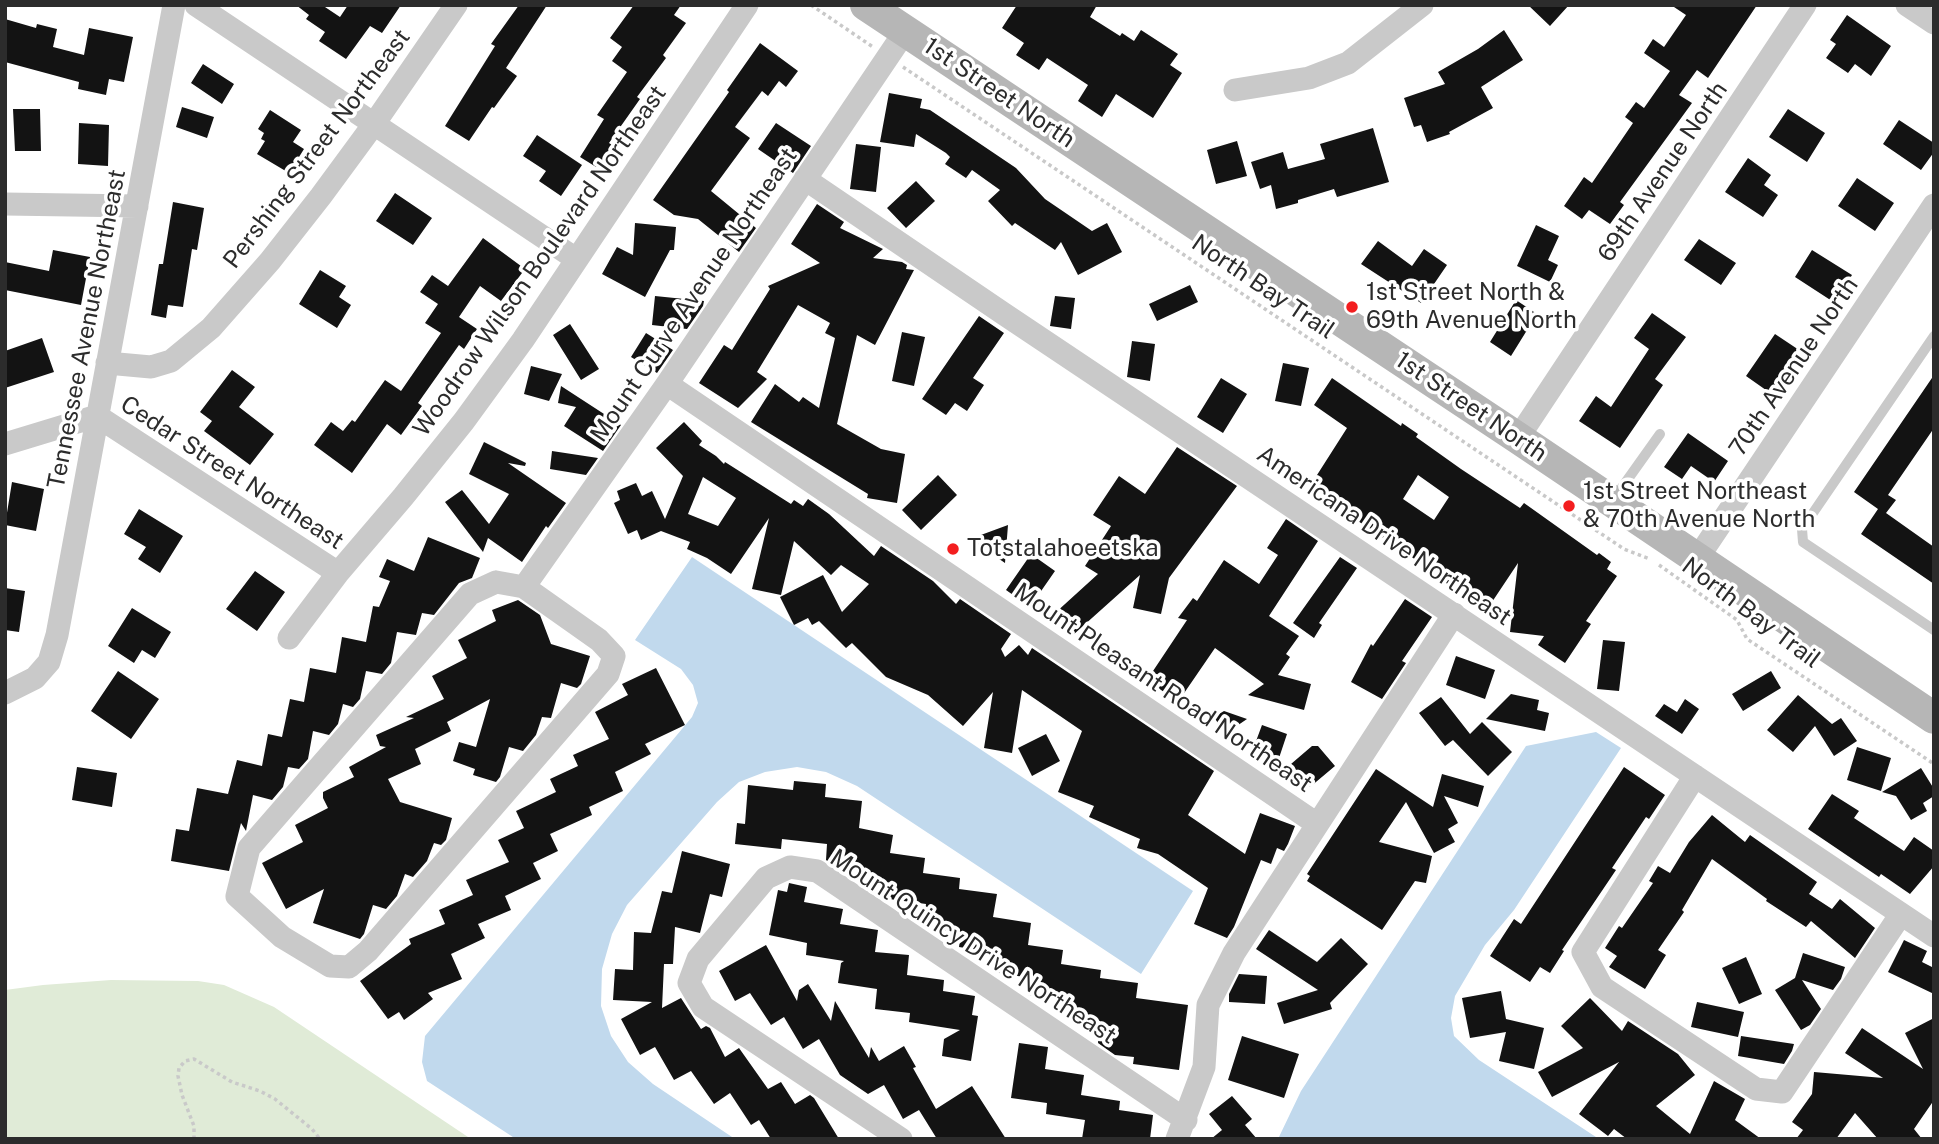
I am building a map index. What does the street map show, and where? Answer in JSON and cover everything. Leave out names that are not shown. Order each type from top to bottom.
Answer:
[{"type":"street","name":"Tennessee Avenue Northeast","points":[[5,694],[35,678],[49,662],[57,635],[174,5]]},
{"type":"street","points":[[196,5],[576,260]]},
{"type":"street","name":"Pershing Street Northeast","points":[[107,363],[150,367],[171,360],[211,328],[278,250],[374,124],[456,5]]},
{"type":"street","name":"Woodrow Wilson Boulevard Northeast","points":[[289,638],[338,573],[403,498],[464,421],[523,340],[747,5]]},
{"type":"street","points":[[1235,90],[1309,78],[1348,63],[1423,5]]},
{"type":"street","name":"69th Avenue North","points":[[1518,438],[1805,5]]},
{"type":"street","points":[[1908,5],[1934,23]]},
{"type":"street","name":"1st Street North","points":[[874,8],[1934,718]]},
{"type":"street","name":"Mount Curve Avenue Northeast","points":[[524,587],[667,384],[905,30]]},
{"type":"street","name":"Americana Drive Northeast","points":[[805,179],[1934,936]]},
{"type":"street","points":[[5,204],[137,206]]},
{"type":"street","name":"70th Avenue North","points":[[1697,559],[1934,205]]},
{"type":"street","name":"Mount Pleasant Road Northeast","points":[[667,384],[1317,824]]},
{"type":"street","points":[[5,444],[97,416]]},
{"type":"street","name":"Cedar Street Northeast","points":[[97,416],[338,573]]},
{"type":"street","points":[[496,582],[524,587],[607,648],[614,656],[608,674],[368,951],[349,967],[330,966],[282,937],[237,896],[249,848],[470,594],[496,582]]},
{"type":"street","points":[[1182,1129],[1204,1067],[1208,1005],[1234,953],[1454,614]]},
{"type":"street","points":[[1695,776],[1584,952],[1602,987],[1756,1089],[1782,1092],[1901,914]]},
{"type":"street","name":"Mount Quincy Drive Northeast","points":[[901,1139],[703,1007],[689,983],[698,959],[766,878],[790,867],[817,871],[1182,1129]]},
{"type":"lane","points":[[1934,336],[1802,529],[1803,542],[1934,630]]},
{"type":"lane","points":[[1612,501],[1660,434]]},
{"type":"path","name":"North Bay Trail","points":[[811,5],[1623,549],[1647,557],[1737,620],[1746,639],[1934,764]]},
{"type":"path","points":[[194,1139],[194,1126],[182,1096],[178,1076],[179,1068],[185,1061],[194,1059],[232,1082],[275,1098],[320,1139]]},
{"type":"green space","points":[[111,980],[198,981],[224,985],[274,1007],[471,1139],[5,1139],[5,990]]},
{"type":"water","points":[[692,557],[1193,891],[1141,974],[857,786],[826,772],[797,767],[765,772],[739,782],[717,802],[627,905],[612,934],[602,969],[601,1006],[611,1036],[628,1062],[653,1084],[735,1139],[516,1139],[427,1081],[422,1062],[425,1036],[692,717],[698,703],[693,685],[681,669],[635,640]]},
{"type":"water","points":[[1596,732],[1621,748],[1514,910],[1485,945],[1455,996],[1451,1018],[1454,1036],[1479,1060],[1599,1139],[1278,1139],[1301,1091],[1526,746]]},
{"type":"building","points":[[296,5],[322,5],[340,17],[348,5],[401,5],[382,33],[370,26],[346,59],[319,41],[325,32],[306,19],[309,15]]},
{"type":"building","points":[[519,5],[547,5],[506,68],[517,76],[469,141],[445,126],[495,46],[491,44]]},
{"type":"building","points":[[634,5],[681,5],[674,15],[686,23],[663,55],[666,58],[637,97],[640,99],[609,143],[615,147],[601,170],[580,157],[604,119],[597,115],[627,72],[612,61],[622,47],[610,38]]},
{"type":"building","points":[[1017,5],[1097,5],[1090,17],[1120,36],[1122,33],[1134,41],[1141,30],[1178,54],[1170,65],[1182,73],[1153,118],[1116,94],[1102,117],[1078,101],[1088,85],[1047,58],[1039,70],[1016,55],[1024,43],[1002,28]]},
{"type":"building","points":[[1528,5],[1569,5],[1550,26]]},
{"type":"building","points":[[1671,5],[1757,5],[1708,78],[1697,70],[1679,95],[1692,103],[1620,202],[1624,205],[1610,224],[1589,210],[1582,219],[1564,206],[1584,177],[1592,183],[1633,123],[1625,117],[1636,102],[1644,108],[1670,71],[1644,53],[1653,39],[1664,47],[1686,15]]},
{"type":"building","points":[[1847,15],[1891,46],[1871,76],[1855,64],[1848,73],[1826,58],[1836,44],[1830,40]]},
{"type":"building","points":[[5,19],[36,28],[37,24],[57,29],[53,47],[84,55],[89,28],[133,37],[124,82],[109,79],[106,95],[78,89],[79,82],[5,62]]},
{"type":"building","points":[[1504,30],[1523,60],[1481,87],[1493,108],[1449,132],[1450,134],[1427,142],[1421,125],[1414,127],[1404,98],[1445,84],[1438,72]]},
{"type":"building","points":[[760,43],[798,71],[786,87],[779,81],[768,96],[762,91],[735,127],[750,138],[711,191],[756,228],[739,252],[698,219],[674,215],[653,200]]},
{"type":"building","points":[[203,64],[234,84],[222,104],[191,83]]},
{"type":"building","points":[[889,93],[922,99],[920,108],[930,110],[1016,168],[1045,199],[1092,231],[1107,223],[1122,252],[1078,275],[1061,242],[1055,250],[1015,223],[1012,226],[988,201],[1000,190],[972,170],[966,178],[945,164],[950,157],[946,153],[916,134],[914,147],[880,142]]},
{"type":"building","points":[[182,107],[214,117],[207,138],[176,127]]},
{"type":"building","points":[[13,109],[40,109],[41,151],[15,151]]},
{"type":"building","points":[[1788,109],[1825,133],[1807,162],[1769,137]]},
{"type":"building","points":[[270,110],[301,130],[293,142],[304,149],[289,173],[257,154],[265,141],[261,139],[264,133],[258,129]]},
{"type":"building","points":[[1899,120],[1934,143],[1934,152],[1921,170],[1883,144]]},
{"type":"building","points":[[79,123],[109,125],[108,166],[78,164]]},
{"type":"building","points":[[776,123],[811,146],[793,173],[758,149]]},
{"type":"building","points":[[1373,128],[1389,182],[1337,197],[1334,189],[1276,209],[1271,185],[1260,189],[1251,162],[1283,152],[1288,169],[1325,159],[1320,144]]},
{"type":"building","points":[[537,135],[582,165],[561,196],[539,181],[546,171],[523,156]]},
{"type":"building","points":[[1237,141],[1247,176],[1216,184],[1207,150]]},
{"type":"building","points":[[856,144],[881,147],[876,192],[850,189]]},
{"type":"building","points":[[1748,158],[1771,175],[1764,185],[1778,195],[1763,217],[1725,192]]},
{"type":"building","points":[[1857,178],[1894,203],[1875,231],[1838,206]]},
{"type":"building","points":[[916,181],[935,201],[906,228],[887,208]]},
{"type":"building","points":[[395,193],[432,218],[413,245],[376,221]]},
{"type":"building","points":[[173,202],[204,208],[197,250],[192,249],[183,307],[168,305],[166,318],[151,315]]},
{"type":"building","points":[[817,204],[844,222],[840,228],[883,249],[873,258],[902,262],[907,265],[906,269],[914,270],[875,345],[857,335],[837,424],[881,449],[905,454],[897,503],[867,498],[868,494],[751,422],[775,384],[799,402],[803,397],[819,408],[835,338],[825,333],[830,323],[798,305],[757,372],[767,379],[738,408],[699,383],[724,345],[732,350],[770,289],[768,286],[820,263],[791,244]]},
{"type":"building","points":[[635,223],[676,227],[674,250],[670,250],[645,297],[602,274],[617,247],[633,255]]},
{"type":"building","points":[[1536,225],[1559,236],[1548,260],[1558,265],[1550,282],[1517,266]]},
{"type":"building","points":[[483,238],[525,269],[501,301],[480,286],[459,317],[477,329],[464,349],[459,345],[418,403],[422,406],[401,435],[387,424],[352,473],[314,445],[331,422],[343,431],[352,420],[355,422],[385,380],[401,391],[441,333],[425,323],[438,304],[420,292],[432,275],[448,286]]},
{"type":"building","points":[[1699,239],[1736,263],[1721,285],[1684,260]]},
{"type":"building","points":[[1378,241],[1412,266],[1424,249],[1447,265],[1421,303],[1361,264]]},
{"type":"building","points":[[53,250],[90,257],[81,305],[5,290],[5,262],[49,271]]},
{"type":"building","points":[[1812,250],[1852,275],[1835,303],[1795,277]]},
{"type":"building","points":[[320,270],[346,286],[339,297],[351,305],[337,328],[299,304]]},
{"type":"building","points":[[1190,285],[1198,302],[1157,321],[1149,304]]},
{"type":"building","points":[[655,296],[704,301],[687,329],[652,325]]},
{"type":"building","points":[[1055,296],[1075,298],[1071,329],[1050,326]]},
{"type":"building","points":[[1516,300],[1537,314],[1511,356],[1490,342]]},
{"type":"building","points":[[1652,313],[1686,337],[1655,379],[1663,385],[1620,448],[1579,421],[1596,396],[1611,407],[1649,349],[1634,338]]},
{"type":"building","points":[[979,316],[1004,333],[973,378],[984,385],[967,411],[955,403],[946,415],[922,399]]},
{"type":"building","points":[[570,324],[599,369],[581,380],[553,335]]},
{"type":"building","points":[[902,332],[925,337],[914,386],[892,381]]},
{"type":"building","points":[[646,333],[673,350],[657,373],[631,357]]},
{"type":"building","points":[[1775,334],[1802,352],[1773,395],[1746,376]]},
{"type":"building","points":[[42,338],[54,372],[5,388],[5,351]]},
{"type":"building","points":[[1132,341],[1155,344],[1150,381],[1127,377]]},
{"type":"building","points":[[1283,363],[1309,368],[1301,406],[1275,401]]},
{"type":"building","points":[[531,366],[562,374],[549,401],[524,394]]},
{"type":"building","points":[[232,370],[255,387],[239,407],[274,434],[250,465],[204,431],[212,421],[200,412]]},
{"type":"building","points":[[1934,375],[1934,428],[1888,495],[1896,500],[1886,513],[1934,547],[1934,584],[1861,534],[1878,509],[1854,492]]},
{"type":"building","points":[[1221,378],[1247,394],[1223,433],[1197,417]]},
{"type":"building","points":[[1332,378],[1401,426],[1402,423],[1418,434],[1416,437],[1520,508],[1524,503],[1611,562],[1607,569],[1617,576],[1586,621],[1591,624],[1565,663],[1538,645],[1544,636],[1510,632],[1518,563],[1488,608],[1456,586],[1454,589],[1310,486],[1347,428],[1314,405]],"holes":[[[1418,475],[1449,497],[1434,520],[1403,499]]]},
{"type":"building","points":[[561,386],[621,425],[603,451],[564,426],[576,407],[558,403]]},
{"type":"building","points":[[684,422],[702,441],[699,445],[724,464],[725,462],[791,504],[794,500],[803,506],[808,499],[829,514],[874,556],[881,546],[933,581],[956,604],[960,599],[1011,634],[1001,649],[1005,657],[1019,645],[1028,655],[1032,648],[1214,771],[1188,815],[1245,854],[1260,813],[1295,826],[1284,851],[1277,848],[1271,864],[1261,860],[1227,938],[1194,924],[1208,888],[1158,854],[1137,848],[1140,839],[1089,817],[1094,806],[1058,792],[1082,731],[1022,690],[1012,753],[984,748],[993,692],[963,726],[928,695],[886,677],[852,643],[846,648],[819,621],[812,625],[808,618],[794,625],[780,597],[823,575],[842,612],[869,584],[841,565],[831,575],[794,541],[781,595],[752,589],[769,518],[731,574],[687,549],[690,542],[661,531],[641,540],[637,530],[628,534],[614,503],[620,500],[617,491],[636,483],[642,496],[652,491],[665,519],[683,476],[656,448]],"holes":[[[703,477],[736,498],[718,526],[688,514]]]},
{"type":"building","points":[[1688,433],[1728,461],[1714,482],[1691,466],[1682,479],[1664,467]]},
{"type":"building","points":[[484,442],[526,463],[525,466],[508,463],[566,503],[548,528],[546,526],[522,562],[488,538],[483,552],[445,502],[462,490],[489,524],[509,494],[469,474]]},
{"type":"building","points":[[1177,447],[1237,486],[1169,578],[1161,614],[1133,608],[1140,575],[1073,635],[1054,614],[1098,574],[1085,566],[1111,526],[1093,515],[1119,476],[1145,494]]},
{"type":"building","points":[[552,451],[598,458],[586,475],[550,469]]},
{"type":"building","points":[[938,475],[957,495],[921,530],[902,510]]},
{"type":"building","points":[[12,482],[44,489],[36,531],[5,525]]},
{"type":"building","points":[[139,509],[183,536],[160,573],[138,559],[146,547],[124,534]]},
{"type":"building","points":[[1286,519],[1318,541],[1269,616],[1299,636],[1286,654],[1290,657],[1278,675],[1311,684],[1304,710],[1248,695],[1264,684],[1215,648],[1178,702],[1147,680],[1187,620],[1178,618],[1193,598],[1197,601],[1224,560],[1259,584],[1278,555],[1267,548]]},
{"type":"building","points":[[1008,525],[1005,563],[970,539]]},
{"type":"building","points":[[428,537],[480,558],[472,578],[459,583],[434,615],[422,613],[416,635],[397,632],[391,663],[382,674],[366,671],[360,699],[353,707],[343,704],[338,724],[329,735],[313,731],[308,759],[299,769],[288,767],[283,787],[272,800],[253,795],[246,831],[241,823],[229,871],[171,861],[176,829],[189,831],[197,788],[228,794],[237,760],[262,766],[268,734],[282,737],[290,699],[304,702],[310,668],[336,673],[342,637],[366,642],[373,606],[379,607],[390,581],[379,577],[387,559],[414,571]]},
{"type":"building","points":[[1031,554],[1055,571],[1030,607],[1006,590]]},
{"type":"building","points":[[1340,557],[1357,568],[1319,623],[1322,625],[1314,638],[1293,623]]},
{"type":"building","points":[[255,571],[285,592],[257,631],[226,609]]},
{"type":"building","points":[[5,588],[25,591],[19,632],[5,630]]},
{"type":"building","points":[[1405,599],[1432,617],[1402,661],[1406,663],[1382,699],[1351,682],[1371,644],[1373,646]]},
{"type":"building","points":[[518,600],[540,615],[551,644],[590,656],[581,684],[577,688],[561,683],[551,718],[542,717],[536,735],[523,751],[509,747],[496,782],[473,775],[475,769],[453,761],[459,742],[476,747],[490,699],[447,722],[451,731],[415,749],[421,764],[388,779],[400,802],[452,818],[446,840],[441,845],[434,843],[427,861],[413,877],[405,874],[397,896],[386,909],[373,905],[360,939],[313,923],[324,889],[286,909],[262,863],[303,842],[295,825],[328,808],[323,792],[354,777],[349,767],[386,747],[380,746],[376,735],[414,718],[406,717],[444,699],[432,676],[467,658],[458,640],[496,621],[492,610]]},
{"type":"building","points":[[132,608],[171,632],[155,658],[142,650],[134,663],[108,646]]},
{"type":"building","points":[[1603,640],[1625,642],[1619,691],[1597,689]]},
{"type":"building","points":[[1456,656],[1495,670],[1485,699],[1446,685]]},
{"type":"building","points":[[656,668],[685,725],[645,744],[651,754],[615,772],[623,791],[589,807],[592,815],[550,834],[558,851],[533,863],[541,879],[505,896],[511,910],[478,924],[485,938],[451,954],[462,979],[428,993],[433,999],[404,1020],[399,1012],[388,1019],[360,981],[411,944],[409,939],[445,924],[439,910],[473,895],[466,880],[509,862],[498,840],[524,828],[516,811],[556,792],[550,779],[578,766],[573,755],[609,739],[595,712],[628,695],[622,684]]},
{"type":"building","points":[[118,671],[159,699],[131,739],[91,711]]},
{"type":"building","points":[[1771,671],[1781,688],[1743,711],[1732,694]]},
{"type":"building","points":[[1511,694],[1539,700],[1537,710],[1549,713],[1545,731],[1486,719]]},
{"type":"building","points":[[1798,695],[1832,724],[1841,718],[1857,741],[1834,756],[1815,726],[1793,752],[1767,730]]},
{"type":"building","points":[[1441,697],[1470,734],[1482,722],[1512,752],[1488,776],[1453,740],[1445,746],[1419,713]]},
{"type":"building","points":[[1685,699],[1699,709],[1682,734],[1655,716],[1664,704],[1677,712]]},
{"type":"building","points":[[1224,711],[1247,719],[1225,734],[1214,717]]},
{"type":"building","points":[[1262,725],[1287,734],[1278,761],[1252,752]]},
{"type":"building","points":[[1046,734],[1060,761],[1032,776],[1018,748]]},
{"type":"building","points":[[1312,746],[1318,746],[1335,766],[1310,787],[1291,764]]},
{"type":"building","points":[[1857,747],[1891,758],[1881,791],[1847,780]]},
{"type":"building","points":[[77,767],[117,773],[112,807],[72,800]]},
{"type":"building","points":[[1624,767],[1665,795],[1649,819],[1646,817],[1612,868],[1616,870],[1562,950],[1564,951],[1550,973],[1540,967],[1530,982],[1490,956],[1514,919],[1521,924]]},
{"type":"building","points":[[1921,768],[1934,789],[1934,796],[1923,803],[1927,811],[1911,820],[1896,796],[1882,792]]},
{"type":"building","points":[[1376,769],[1433,807],[1442,774],[1484,786],[1478,807],[1444,796],[1458,823],[1448,829],[1455,842],[1434,853],[1406,802],[1379,842],[1432,856],[1426,883],[1415,881],[1382,930],[1307,881],[1310,876],[1307,874]]},
{"type":"building","points":[[794,781],[826,784],[825,797],[862,801],[859,828],[893,835],[890,853],[925,858],[923,873],[960,878],[959,889],[997,894],[993,917],[1031,923],[1028,945],[1063,950],[1061,964],[1101,970],[1100,978],[1138,983],[1136,998],[1188,1005],[1179,1070],[1133,1064],[1134,1057],[1115,1055],[1098,1043],[1100,1021],[1063,1015],[1065,1000],[1028,995],[1030,978],[993,972],[996,953],[959,947],[961,933],[933,929],[924,923],[926,904],[889,899],[891,885],[852,878],[826,860],[827,844],[782,839],[781,849],[735,844],[737,823],[745,824],[748,785],[793,790]]},
{"type":"building","points":[[1832,794],[1859,811],[1854,818],[1904,851],[1914,837],[1934,851],[1934,866],[1910,894],[1881,874],[1879,877],[1808,829]]},
{"type":"building","points":[[1712,815],[1745,842],[1750,835],[1817,882],[1809,894],[1832,909],[1840,899],[1875,928],[1855,958],[1811,921],[1806,927],[1766,901],[1767,899],[1712,859],[1682,910],[1684,912],[1658,950],[1666,955],[1645,989],[1609,967],[1617,956],[1605,948],[1653,883],[1649,881],[1658,866],[1670,873],[1689,842]]},
{"type":"building","points":[[682,851],[730,864],[722,897],[710,894],[700,933],[675,927],[673,964],[664,964],[662,1008],[681,998],[701,1029],[706,1026],[710,1028],[725,1057],[739,1048],[768,1089],[781,1082],[795,1104],[810,1095],[839,1139],[771,1139],[759,1120],[751,1125],[730,1093],[714,1104],[691,1071],[674,1080],[655,1047],[640,1055],[621,1019],[652,1002],[613,1000],[615,969],[633,970],[634,932],[651,933],[662,891],[672,893]]},
{"type":"building","points":[[789,883],[807,887],[804,902],[843,909],[840,924],[878,930],[875,952],[909,955],[907,975],[944,980],[943,991],[975,996],[972,1015],[978,1016],[971,1061],[942,1056],[944,1039],[960,1030],[909,1022],[910,1013],[875,1009],[877,989],[838,983],[841,963],[844,961],[806,955],[807,943],[769,935],[778,890],[787,892]]},
{"type":"building","points":[[1269,930],[1317,962],[1341,938],[1368,964],[1330,1003],[1332,1009],[1284,1024],[1277,1003],[1318,990],[1256,949]]},
{"type":"building","points":[[1904,940],[1927,951],[1922,962],[1934,968],[1934,994],[1888,972]]},
{"type":"building","points":[[766,945],[797,1001],[799,990],[808,984],[831,1021],[835,1001],[869,1058],[871,1047],[879,1061],[904,1046],[936,1109],[972,1086],[1006,1139],[937,1139],[919,1110],[903,1119],[884,1085],[868,1094],[840,1075],[819,1039],[803,1049],[784,1017],[771,1025],[750,993],[735,1001],[719,971]]},
{"type":"building","points":[[1803,953],[1845,967],[1833,990],[1802,980],[1821,1009],[1810,1025],[1801,1030],[1775,990],[1795,978]]},
{"type":"building","points":[[1746,957],[1762,994],[1739,1004],[1722,968]]},
{"type":"building","points":[[1239,974],[1267,976],[1265,1004],[1229,1002],[1229,994]]},
{"type":"building","points":[[1501,991],[1506,1019],[1544,1028],[1534,1069],[1499,1061],[1506,1032],[1470,1038],[1462,998]]},
{"type":"building","points":[[1590,998],[1622,1031],[1628,1021],[1678,1054],[1695,1075],[1656,1106],[1690,1134],[1714,1081],[1745,1099],[1735,1120],[1761,1139],[1627,1139],[1614,1129],[1608,1136],[1579,1114],[1619,1062],[1552,1097],[1538,1072],[1583,1048],[1561,1026]]},
{"type":"building","points":[[1697,1002],[1744,1012],[1738,1037],[1691,1027]]},
{"type":"building","points":[[1934,1018],[1934,1100],[1914,1129],[1922,1139],[1878,1139],[1855,1113],[1836,1139],[1796,1139],[1803,1130],[1792,1122],[1812,1094],[1814,1072],[1883,1078],[1845,1053],[1862,1028],[1923,1069],[1905,1033]]},
{"type":"building","points":[[1242,1036],[1299,1054],[1284,1098],[1228,1080]]},
{"type":"building","points":[[1741,1036],[1794,1044],[1784,1064],[1738,1056]]},
{"type":"building","points":[[1019,1043],[1048,1047],[1045,1069],[1084,1075],[1081,1095],[1120,1101],[1119,1110],[1153,1115],[1150,1139],[1082,1139],[1085,1120],[1046,1114],[1047,1103],[1011,1098]]},
{"type":"building","points":[[1232,1096],[1252,1119],[1245,1125],[1257,1139],[1211,1139],[1222,1130],[1209,1114]]},
{"type":"place","name":"1st Street North & 69th Avenue North","points":[[1352,307]]},
{"type":"place","name":"1st Street Northeast & 70th Avenue North","points":[[1569,506]]},
{"type":"place","name":"Totstalahoeetska","points":[[953,549]]}]
